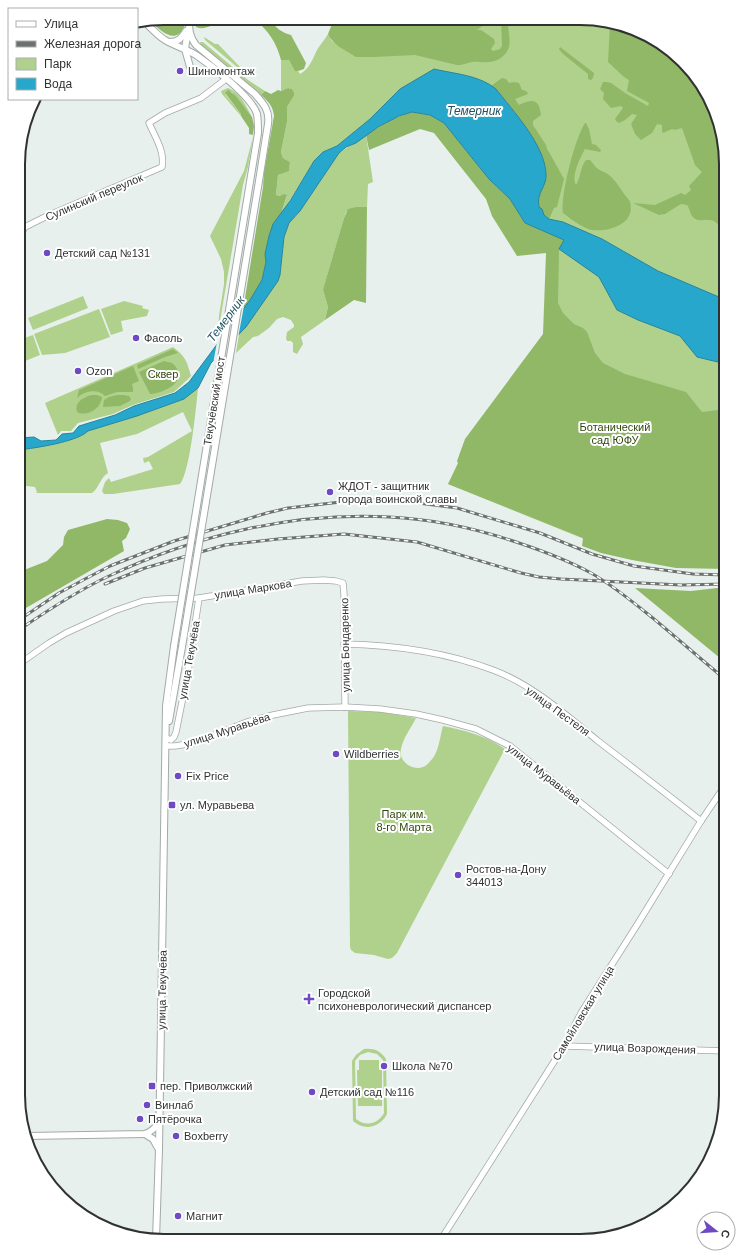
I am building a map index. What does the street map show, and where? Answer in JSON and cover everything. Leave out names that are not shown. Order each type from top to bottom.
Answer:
[{"type":"main road","name":"Текучёвский мост","points":[[150,26],[167,41],[200,58],[242,93],[250,102],[257,115],[258,133],[174,646],[166,706],[166,741]]},
{"type":"main road","points":[[167,41],[172,42],[179,40],[183,37],[189,27]]},
{"type":"main road","points":[[189,27],[192,41],[199,49],[195,49],[192,53],[190,67],[185,49],[189,27]]},
{"type":"main road","name":"Текучёвский мост","points":[[166,741],[269,116],[267,109],[255,94],[199,49]]},
{"type":"main road","name":"улица Текучёва","points":[[156,1234],[166,741]]},
{"type":"main road","points":[[31,1136],[145,1134],[150,1132],[159,1123]]},
{"type":"main road","points":[[145,1134],[153,1139],[159,1149]]},
{"type":"street","name":"Сулинский переулок","points":[[25,228],[47,216],[162,167],[163,154],[149,123],[165,113],[201,98],[226,79]]},
{"type":"street","name":"улица Маркова","points":[[25,660],[66,633],[125,606],[143,601],[199,598],[302,581],[324,580],[343,583]]},
{"type":"street","name":"улица Бондаренко","points":[[343,583],[345,707]]},
{"type":"street","name":"улица Текучёва","points":[[166,741],[171,740],[176,732],[188,672],[199,598]]},
{"type":"street","name":"улица Пестеля","points":[[344,644],[419,650],[452,657],[494,670],[539,695],[701,821]]},
{"type":"street","name":"улица Муравьёва","points":[[166,741],[174,746],[194,743],[247,722],[308,708],[345,707],[392,710],[443,720],[476,729],[510,746],[669,874]]},
{"type":"street","name":"Самойловская улица","points":[[444,1234],[564,1046],[581,1013],[719,794]]},
{"type":"street","name":"улица Возрождения","points":[[564,1046],[719,1051]]},
{"type":"green space","points":[[154,25],[185,25],[180,33],[176,35],[172,36],[161,31]]},
{"type":"green space","points":[[195,25],[211,25],[203,28],[196,27]]},
{"type":"green space","points":[[261,25],[275,25],[284,33],[291,35],[306,63],[304,69],[295,71],[289,60],[281,60],[277,47]]},
{"type":"green space","points":[[332,25],[484,25],[477,30],[481,30],[494,39],[495,43],[491,49],[493,51],[500,49],[502,46],[501,25],[508,25],[510,40],[508,50],[501,58],[495,61],[474,62],[457,65],[415,55],[356,57],[338,46],[328,34]]},
{"type":"green space","name":"Ботанический сад ЮФУ","points":[[351,25],[598,26],[616,30],[650,44],[665,54],[690,79],[700,94],[708,111],[714,128],[719,155],[719,561],[594,543],[448,484],[548,340],[551,259],[512,99],[493,85],[491,86],[476,78],[466,77],[370,119],[337,146],[323,152],[314,161],[281,214],[287,196],[276,195],[278,175],[289,170],[290,162],[283,158],[281,152],[287,122],[287,107],[294,96],[294,92],[292,89],[288,88],[281,91],[281,60],[289,60],[295,70],[300,74],[308,66],[328,34],[333,42]]},
{"type":"green space","points":[[610,29],[633,36],[650,44],[665,54],[690,79],[700,94],[708,111],[716,137],[719,155],[719,226],[714,221],[695,219],[687,205],[681,204],[665,214],[659,215],[633,203],[655,205],[681,193],[685,195],[691,190],[689,186],[702,172],[695,165],[682,128],[675,130],[672,129],[663,133],[662,125],[657,124],[652,133],[641,140],[635,134],[631,124],[637,115],[632,114],[619,123],[616,121],[615,119],[623,108],[621,106],[611,108],[603,99],[604,93],[600,89],[603,82],[611,83],[648,106],[649,103],[627,91],[629,80],[608,62]]},
{"type":"green space","points":[[204,37],[215,44],[218,44],[240,67],[237,67],[205,40]]},
{"type":"green space","points":[[200,42],[203,42],[248,80],[265,91],[261,95],[225,66],[201,45]]},
{"type":"green space","points":[[560,47],[594,73],[591,80],[588,79],[588,74],[563,54],[559,49]]},
{"type":"green space","points":[[502,78],[506,79],[509,83],[519,83],[522,90],[527,92],[528,94],[515,99],[519,105],[534,101],[539,105],[541,115],[533,121],[533,125],[546,145],[564,179],[557,207],[554,208],[549,219],[544,215],[538,202],[546,179],[544,163],[540,152],[534,140],[519,118],[496,89],[491,86]]},
{"type":"green space","points":[[228,88],[239,96],[252,117],[232,92],[225,94],[241,116],[222,94],[221,91]]},
{"type":"green space","points":[[288,88],[292,89],[294,96],[287,107],[287,122],[281,152],[283,158],[290,162],[289,171],[278,175],[276,195],[287,195],[281,214],[273,224],[269,236],[262,280],[243,310],[274,116],[273,109],[270,104],[261,95],[265,91],[271,94],[278,90],[281,91]]},
{"type":"green space","points":[[228,90],[235,95],[252,117],[254,126],[253,135],[249,134],[249,128],[241,114],[225,93]]},
{"type":"green space","points":[[412,112],[430,115],[444,123],[489,179],[510,199],[525,223],[564,240],[559,250],[558,303],[563,313],[574,324],[583,328],[587,332],[595,353],[603,363],[625,374],[686,392],[702,412],[719,410],[719,569],[676,568],[601,553],[582,546],[583,538],[448,484],[458,463],[457,461],[465,439],[543,334],[546,253],[517,256],[492,216],[486,199],[434,133],[420,129],[369,150],[366,135],[400,116]]},
{"type":"green space","points":[[585,123],[589,129],[592,144],[596,145],[601,150],[600,152],[585,149],[575,172],[576,185],[584,163],[586,160],[590,160],[597,168],[607,173],[611,177],[630,202],[631,210],[625,221],[620,225],[606,230],[588,229],[563,213],[564,194],[569,167],[581,130]]},
{"type":"green space","points":[[366,135],[373,182],[368,184],[367,207],[356,207],[346,212],[323,290],[328,307],[325,320],[301,337],[303,344],[297,354],[293,352],[293,343],[291,341],[287,341],[286,338],[287,332],[294,327],[294,325],[291,320],[283,317],[277,319],[269,328],[258,336],[253,337],[236,353],[239,334],[246,327],[278,281],[284,237],[289,223],[300,211],[339,153]]},
{"type":"green space","points":[[253,137],[248,167],[243,185],[218,333],[224,272],[221,259],[210,236],[244,171]]},
{"type":"green space","points":[[367,207],[366,303],[354,300],[325,320],[328,307],[323,290],[324,286],[344,218],[348,209]]},
{"type":"green space","points":[[83,296],[88,308],[33,330],[28,318]]},
{"type":"green space","points":[[124,301],[143,306],[142,308],[149,310],[147,316],[121,321],[123,331],[111,335],[101,309]]},
{"type":"green space","points":[[99,309],[110,337],[65,353],[42,355],[34,334]]},
{"type":"green space","points":[[33,335],[40,355],[25,361],[25,338]]},
{"type":"green space","name":"Сквер","points":[[173,347],[185,359],[191,376],[174,392],[133,405],[113,414],[78,423],[71,431],[61,431],[58,435],[45,403]]},
{"type":"green space","points":[[173,349],[178,353],[138,369],[137,365]]},
{"type":"green space","points":[[164,361],[172,363],[177,369],[179,374],[178,380],[163,391],[150,394],[139,372]]},
{"type":"green space","points":[[133,366],[139,381],[132,384],[133,392],[117,392],[105,396],[99,392],[91,391],[77,398],[79,390]]},
{"type":"green space","points":[[198,388],[190,453],[184,477],[180,484],[113,494],[104,494],[102,491],[105,482],[109,478],[111,482],[153,469],[149,461],[144,463],[143,458],[148,457],[192,431],[183,412],[137,434],[100,443],[108,473],[92,493],[36,493],[35,487],[25,486],[25,449],[66,441],[83,435],[88,431],[137,416],[184,399]]},
{"type":"green space","points":[[91,395],[102,397],[99,405],[89,413],[77,412],[76,409],[78,403]]},
{"type":"green space","points":[[117,395],[129,396],[131,399],[120,406],[103,407],[104,400]]},
{"type":"green space","points":[[107,519],[127,523],[130,529],[126,538],[122,541],[124,551],[25,609],[25,570],[47,561],[63,545],[64,537],[68,530]]},
{"type":"green space","points":[[635,588],[691,591],[719,588],[719,657]]},
{"type":"green space","name":"Парк им. 8-го Марта","points":[[348,711],[380,712],[416,718],[403,741],[401,749],[404,761],[414,768],[427,765],[433,758],[438,747],[443,726],[483,737],[505,749],[397,953],[392,958],[388,959],[374,955],[355,953],[350,947]]},
{"type":"green space","points":[[364,1049],[371,1049],[382,1054],[386,1059],[387,1114],[384,1119],[376,1125],[367,1127],[353,1121],[352,1061],[356,1055]],"holes":[[[368,1052],[377,1054],[383,1060],[384,1113],[378,1120],[368,1124],[356,1119],[355,1061],[360,1055]]]},
{"type":"green space","points":[[359,1060],[379,1060],[379,1070],[382,1070],[382,1106],[358,1106],[357,1070],[359,1070]]},
{"type":"water","name":"Темерник","points":[[434,69],[474,78],[489,84],[496,89],[527,129],[540,152],[544,163],[546,179],[538,202],[544,215],[549,219],[563,222],[602,239],[658,271],[719,297],[719,362],[697,357],[680,336],[638,320],[617,310],[599,277],[559,249],[564,240],[525,223],[510,199],[489,179],[444,123],[430,115],[412,112],[399,116],[378,127],[339,153],[300,211],[289,223],[284,237],[278,281],[246,327],[211,363],[198,388],[184,399],[137,416],[88,431],[75,438],[55,444],[25,449],[25,438],[34,437],[41,441],[56,440],[62,434],[73,433],[79,426],[115,415],[134,406],[175,393],[189,382],[250,300],[262,280],[266,262],[265,254],[273,224],[290,201],[314,161],[323,152],[337,146],[370,119],[400,89]]},
{"type":"pier","points":[[244,306],[238,338],[213,364],[217,342]]},
{"type":"railway","points":[[25,616],[59,593],[110,566],[174,541],[288,508],[372,500],[403,501],[457,508],[540,533],[592,554],[634,566],[693,574],[719,575]]},
{"type":"railway","points":[[25,626],[63,601],[109,576],[142,561],[211,538],[246,529],[317,518],[353,516],[406,518],[439,522],[488,533],[565,560],[608,583],[654,619],[719,674]]},
{"type":"railway","points":[[105,584],[145,568],[225,545],[344,534],[417,542],[539,577],[681,585],[719,584]]},
{"type":"place","name":"Шиномонтаж","points":[[180,71]]},
{"type":"place","name":"Детский сад №131","points":[[47,253]]},
{"type":"place","name":"Фасоль","points":[[136,338]]},
{"type":"place","name":"Ozon","points":[[78,371]]},
{"type":"place","name":"ЖДОТ - защитник города воинской славы","points":[[330,492]]},
{"type":"place","name":"Wildberries","points":[[336,754]]},
{"type":"place","name":"Fix Price","points":[[178,776]]},
{"type":"place","name":"ул. Муравьева","points":[[172,805]]},
{"type":"place","name":"Ростов-на-Дону 344013","points":[[458,875]]},
{"type":"place","name":"Городской психоневрологический диспансер","points":[[309,999]]},
{"type":"place","name":"Школа №70","points":[[384,1066]]},
{"type":"place","name":"пер. Приволжский","points":[[152,1086]]},
{"type":"place","name":"Детский сад №116","points":[[312,1092]]},
{"type":"place","name":"Винлаб","points":[[147,1105]]},
{"type":"place","name":"Пятёрочка","points":[[140,1119]]},
{"type":"place","name":"Boxberry","points":[[176,1136]]},
{"type":"place","name":"Магнит","points":[[178,1216]]}]
